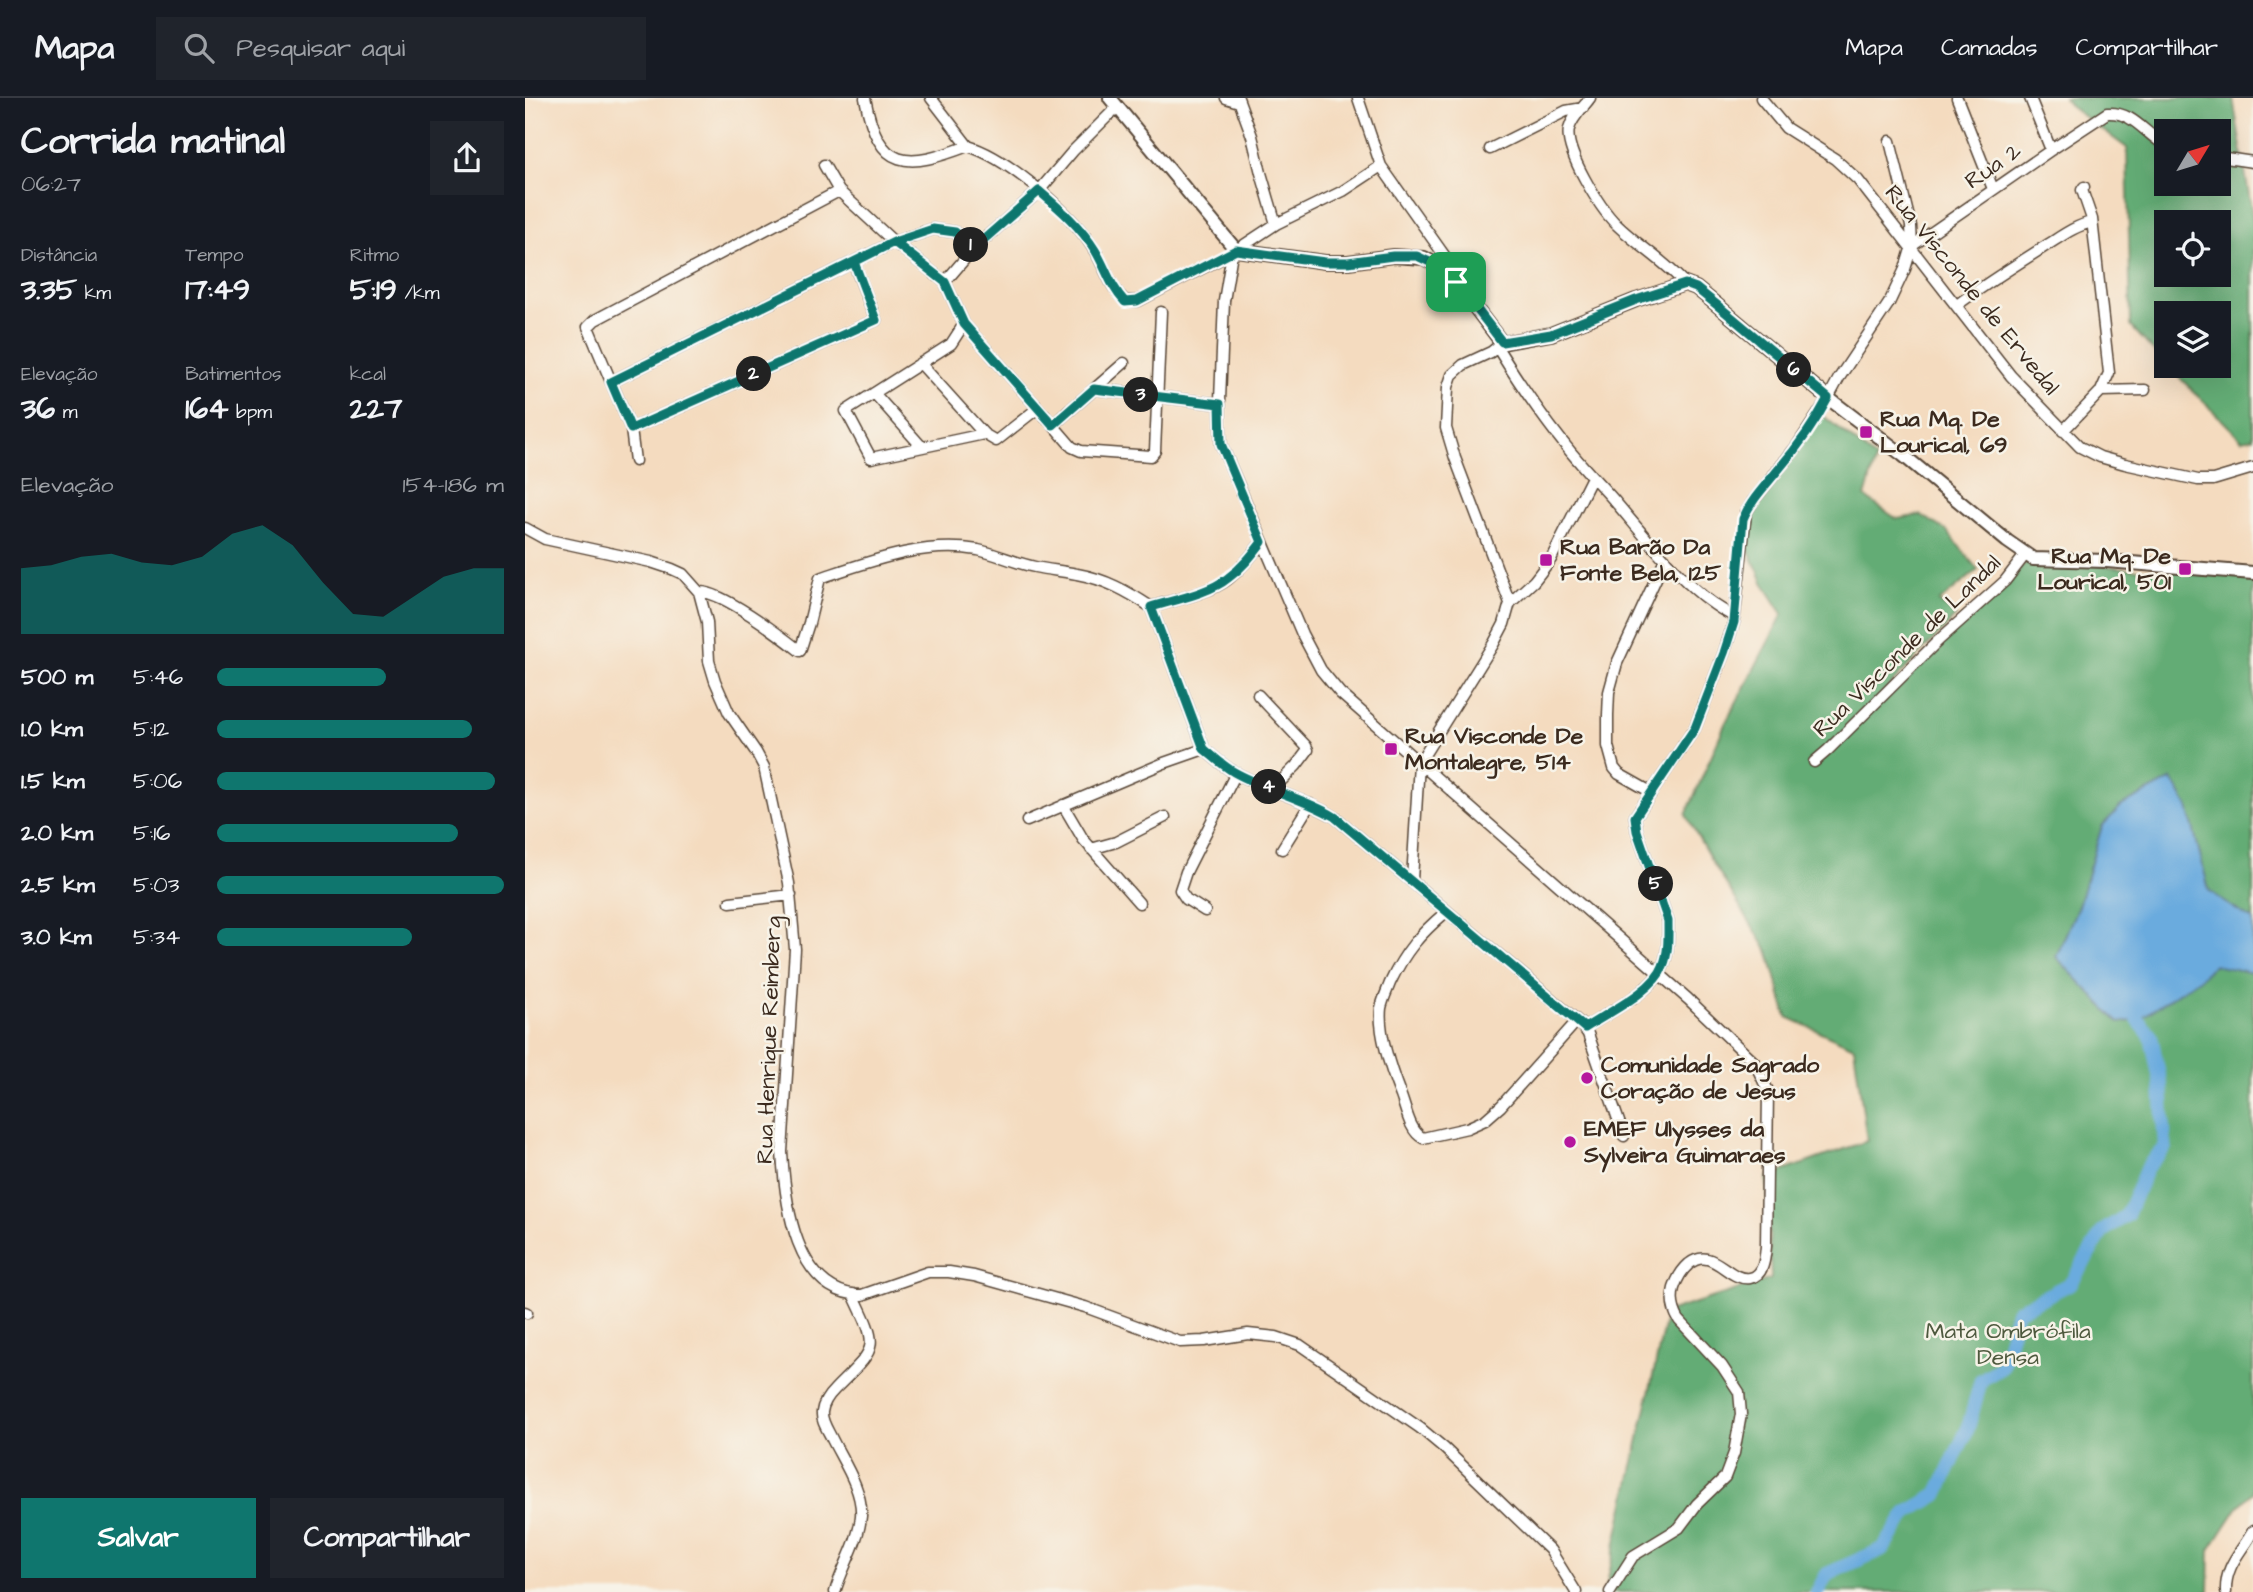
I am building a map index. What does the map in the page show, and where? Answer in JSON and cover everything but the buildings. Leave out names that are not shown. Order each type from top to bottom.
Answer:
[{"type":"main road","points":[[1114,102],[1234,251],[1325,262],[1417,256],[1434,264],[1456,282],[1500,345],[1551,334],[1636,300],[1685,284],[1703,293],[1828,398],[1903,455],[2025,555],[2033,559],[2107,561],[2253,573]]},
{"type":"street","points":[[865,98],[875,135],[893,156],[904,161],[923,161],[968,146]]},
{"type":"street","points":[[931,98],[968,146],[991,156],[1066,214],[1095,251],[1112,287],[1125,302],[1137,301],[1234,251],[1276,224],[1343,191],[1381,166]]},
{"type":"street","points":[[1226,98],[1239,100],[1252,136],[1276,224]]},
{"type":"street","points":[[1358,98],[1381,166],[1444,255],[1456,282]]},
{"type":"street","points":[[1590,98],[1570,125],[1568,139],[1572,154],[1614,222],[1685,284]]},
{"type":"street","name":"Rua Visconde de Ervedal","points":[[1762,98],[1786,128],[1835,159],[1853,175],[1885,212],[2011,376],[2080,447],[2100,457],[2198,480],[2213,480],[2253,468]]},
{"type":"street","points":[[1957,98],[1993,189]]},
{"type":"street","points":[[2030,98],[2050,149]]},
{"type":"street","points":[[945,282],[974,248],[1039,191],[1114,102]]},
{"type":"street","points":[[1490,149],[1566,111],[1583,108]]},
{"type":"street","name":"Rua 2","points":[[1912,248],[2050,149],[2097,119],[2111,113],[2126,115],[2154,138]]},
{"type":"street","points":[[1445,912],[1418,936],[1408,950],[1387,990],[1381,1010],[1382,1029],[1390,1063],[1411,1122],[1423,1138],[1454,1132],[1485,1120],[1581,1025],[1647,986],[1659,975],[1664,965],[1668,921],[1637,831],[1635,817],[1695,728],[1724,653],[1734,616],[1743,519],[1753,501],[1797,446],[1889,303],[1905,269],[1912,248],[1908,211],[1890,141]]},
{"type":"street","points":[[2231,159],[2253,162]]},
{"type":"street","points":[[824,165],[839,191],[894,242],[945,282],[964,324],[1072,447],[1081,451],[1151,456],[1155,451],[1161,312]]},
{"type":"street","points":[[2063,431],[2101,391],[2109,373],[2092,222],[2084,187]]},
{"type":"street","points":[[635,461],[631,429],[588,327],[595,320],[839,191]]},
{"type":"street","points":[[1957,305],[2052,242],[2080,225],[2092,222]]},
{"type":"street","points":[[611,382],[894,242],[933,229],[955,232],[974,248]]},
{"type":"street","points":[[1234,251],[1224,301],[1221,444],[1302,634],[1328,681],[1747,1054],[1765,1082],[1768,1103],[1766,1246],[1763,1264],[1757,1275],[1745,1278],[1711,1260],[1699,1259],[1688,1265],[1676,1282],[1672,1302],[1675,1314],[1683,1325],[1722,1366],[1739,1392],[1741,1414],[1737,1440],[1725,1477],[1692,1510],[1679,1528],[1633,1556],[1610,1592]]},
{"type":"street","points":[[631,429],[876,320],[854,262]]},
{"type":"street","points":[[1905,269],[1922,262]]},
{"type":"street","points":[[964,324],[951,344],[846,411],[871,458],[984,434]]},
{"type":"street","points":[[1510,603],[1446,428],[1448,387],[1452,375],[1463,365],[1478,360],[1500,345],[1523,389],[1592,477],[1665,559],[1712,602],[1734,616]]},
{"type":"street","points":[[920,363],[984,434],[996,441],[1038,408]]},
{"type":"street","points":[[1053,425],[1124,363]]},
{"type":"street","points":[[1094,389],[1220,404]]},
{"type":"street","points":[[2101,391],[2145,390]]},
{"type":"street","points":[[874,393],[922,447]]},
{"type":"street","points":[[1412,880],[1419,763],[1495,643],[1510,603],[1534,581],[1551,559],[1592,477]]},
{"type":"street","points":[[525,528],[545,539],[672,569],[683,574],[699,592],[706,591],[728,601],[800,651],[820,578],[906,552],[966,549],[992,553],[1035,567],[1107,582],[1126,590],[1151,607],[1204,749],[1236,773],[1335,817],[1581,1025],[1624,1136]]},
{"type":"street","points":[[1151,607],[1226,580],[1243,566],[1262,542]]},
{"type":"street","name":"Rua Visconde de Landal","points":[[1814,762],[1940,639],[2005,581],[2025,555]]},
{"type":"street","points":[[1651,792],[1616,771],[1612,765],[1608,746],[1608,715],[1612,678],[1634,622],[1665,559]]},
{"type":"street","name":"Rua Henrique Reimberg","points":[[699,592],[708,622],[709,661],[715,681],[729,713],[764,767],[791,895],[795,949],[782,1152],[793,1230],[806,1257],[821,1277],[839,1289],[853,1294]]},
{"type":"street","points":[[1258,695],[1308,750],[1273,789]]},
{"type":"street","points":[[1027,821],[1164,763],[1204,749]]},
{"type":"street","points":[[1205,911],[1186,899],[1180,890],[1236,773]]},
{"type":"street","points":[[1282,849],[1310,804]]},
{"type":"street","points":[[1063,805],[1091,849],[1139,902]]},
{"type":"street","points":[[1091,849],[1116,842],[1165,817]]},
{"type":"street","points":[[730,902],[791,895]]},
{"type":"street","points":[[835,1592],[858,1531],[861,1515],[854,1484],[822,1414],[831,1392],[871,1350],[870,1334],[853,1294],[862,1295],[884,1289],[928,1272],[949,1272],[986,1279],[1085,1307],[1180,1342],[1248,1334],[1300,1345],[1432,1437],[1549,1550],[1576,1592]]},
{"type":"street","points":[[2226,1592],[2226,1575],[2253,1533]]},
{"type":"green space","points":[[2064,98],[2233,98],[2253,220],[2253,438],[2242,440],[2180,378],[2231,378],[2231,301],[2154,301],[2154,352],[2131,326],[2127,148],[2071,107]]},
{"type":"green space","name":"Mata Ombrófila Densa","points":[[1821,414],[1876,459],[1865,497],[1897,519],[1921,515],[1947,531],[1978,570],[1939,602],[1956,616],[1831,747],[2032,557],[2133,569],[2253,574],[2253,1492],[2238,1507],[2210,1550],[2209,1592],[1605,1592],[1667,1312],[1771,1279],[1767,1177],[1867,1141],[1854,1047],[1787,1017],[1769,953],[1686,815],[1725,724],[1783,614],[1765,586],[1743,538],[1745,517]]},
{"type":"water","points":[[2172,779],[2188,807],[2209,890],[2253,920],[2253,973],[2214,965],[2199,979],[2138,1020],[2119,1023],[2056,957],[2078,906],[2102,826],[2121,806]]},
{"type":"waterway","points":[[1817,1592],[1827,1574],[1883,1549],[1907,1513],[1937,1495],[1968,1428],[1981,1380],[2002,1367],[2017,1311],[2071,1283],[2103,1231],[2127,1215],[2147,1167],[2165,1147],[2161,1085],[2151,1036],[2138,1020]]},
{"type":"place","name":"Rua Mq. De Lourical, 69","points":[[1866,432]]},
{"type":"place","name":"Rua Barão Da Fonte Bela, 125","points":[[1546,560]]},
{"type":"place","name":"Rua Mq. De Lourical, 501","points":[[2185,569]]},
{"type":"place","name":"Rua Visconde De Montalegre, 514","points":[[1391,749]]},
{"type":"place","name":"Comunidade Sagrado Coração de Jesus","points":[[1587,1078]]},
{"type":"place","name":"EMEF Ulysses da Sylveira Guimaraes","points":[[1570,1142]]},
{"type":"route","points":[[1456,282],[1443,270],[1417,256],[1325,262],[1236,250],[1137,301],[1125,302],[1112,287],[1095,251],[1081,231],[1039,191],[974,248],[955,232],[933,229],[894,242],[611,382],[631,429],[876,320],[854,262],[894,242],[945,282],[964,324],[1053,425],[1094,389],[1220,404],[1221,444],[1262,542],[1243,566],[1226,580],[1151,607],[1204,749],[1236,773],[1335,817],[1585,1028],[1647,986],[1659,975],[1664,965],[1668,921],[1637,831],[1635,817],[1695,728],[1724,653],[1734,622],[1743,519],[1753,501],[1797,446],[1828,398],[1696,288],[1685,284],[1636,300],[1551,334],[1502,342],[1456,282]]}]
